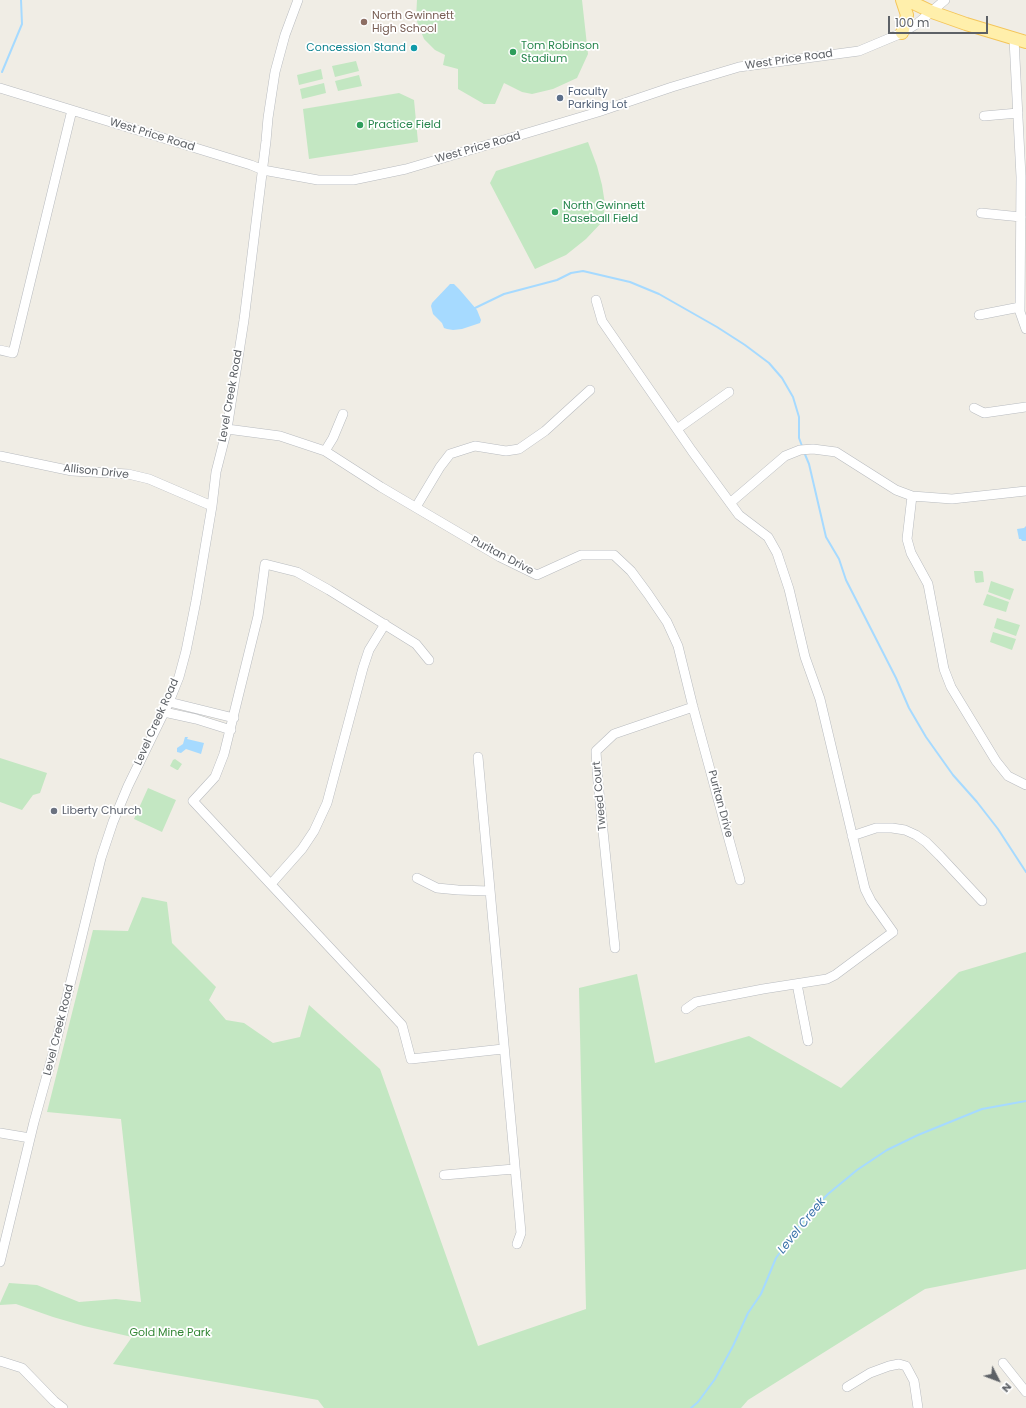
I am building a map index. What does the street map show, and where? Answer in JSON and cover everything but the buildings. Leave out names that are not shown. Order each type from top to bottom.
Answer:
[{"type":"main road","points":[[902,0],[907,15],[902,33]]},
{"type":"main road","points":[[907,0],[932,12],[978,28],[1026,42]]},
{"type":"street","name":"Level Creek Road","points":[[0,1262],[101,858],[113,822],[128,786],[169,702],[186,651],[212,506],[216,472],[227,428],[244,320],[268,118],[275,72],[285,36],[298,0]]},
{"type":"street","name":"West Price Road","points":[[0,88],[251,165],[263,170],[303,178],[353,180],[406,169],[598,112],[672,87],[739,67],[859,51],[902,33],[932,12],[945,0]]},
{"type":"street","points":[[1014,39],[1021,177],[1020,312],[1026,329]]},
{"type":"street","points":[[0,350],[13,353],[72,110]]},
{"type":"street","points":[[984,116],[1018,113]]},
{"type":"street","points":[[981,213],[1021,217]]},
{"type":"street","points":[[596,300],[602,321],[677,429],[730,503],[740,515],[768,537],[777,553],[789,589],[805,656],[820,699],[866,889],[871,901],[893,932],[835,975],[815,982],[763,989],[696,1002],[686,1009]]},
{"type":"street","points":[[979,315],[1020,307]]},
{"type":"street","points":[[416,507],[440,467],[450,454],[475,446],[506,451],[519,449],[545,431],[590,390]]},
{"type":"street","points":[[677,429],[729,392]]},
{"type":"street","points":[[974,408],[984,412],[1026,407]]},
{"type":"street","points":[[325,451],[333,438],[343,414]]},
{"type":"street","name":"Puritan Drive","points":[[227,428],[280,436],[325,451],[382,487],[500,557],[537,575],[581,555],[614,555],[631,571],[667,622],[678,646],[693,708],[740,880]]},
{"type":"street","points":[[730,503],[784,456],[800,450],[813,449],[836,452],[896,490],[912,496],[952,498],[1026,491]]},
{"type":"street","name":"Allison Drive","points":[[0,456],[72,471],[128,474],[149,479],[212,506]]},
{"type":"street","points":[[912,496],[907,539],[911,553],[928,584],[944,669],[951,687],[996,761],[1008,776],[1026,785]]},
{"type":"street","points":[[429,660],[416,644],[329,590],[298,572],[265,564],[258,616],[224,754],[215,777],[193,801],[402,1025],[411,1059],[504,1048]]},
{"type":"street","points":[[271,884],[302,848],[314,831],[328,803],[364,662],[368,650],[385,624]]},
{"type":"street","points":[[169,702],[234,718]]},
{"type":"street","name":"Tweed Court","points":[[615,948],[596,751],[614,734],[693,708]]},
{"type":"street","points":[[164,712],[196,719],[231,730]]},
{"type":"street","points":[[478,757],[514,1169],[521,1233],[517,1244]]},
{"type":"street","points":[[852,836],[876,828],[905,830],[916,835],[931,847],[982,901]]},
{"type":"street","points":[[417,878],[437,888],[489,891]]},
{"type":"street","points":[[797,984],[808,1041]]},
{"type":"street","points":[[0,1133],[30,1138]]},
{"type":"street","points":[[444,1175],[514,1169]]},
{"type":"street","points":[[0,1361],[22,1368],[54,1401],[63,1408]]},
{"type":"street","points":[[1003,1363],[1026,1392]]},
{"type":"street","points":[[847,1387],[870,1373],[889,1366],[899,1364],[906,1366],[914,1381],[918,1408]]},
{"type":"green space","name":"Tom Robinson Stadium","points":[[417,0],[582,0],[588,54],[577,78],[553,89],[532,94],[522,92],[504,83],[495,104],[484,104],[458,89],[458,69],[443,65],[445,55],[435,50],[424,39],[416,19]]},
{"type":"green space","points":[[356,61],[359,71],[335,77],[332,66]]},
{"type":"green space","points":[[321,69],[323,79],[299,85],[297,75]]},
{"type":"green space","points":[[359,75],[362,86],[338,91],[335,81]]},
{"type":"green space","points":[[324,83],[326,93],[302,99],[300,89]]},
{"type":"green space","name":"Practice Field","points":[[399,93],[414,100],[418,142],[309,159],[303,109]]},
{"type":"green space","name":"North Gwinnett Baseball Field","points":[[588,142],[602,185],[605,204],[603,221],[586,239],[566,255],[535,269],[490,183],[496,171]]},
{"type":"green space","points":[[974,571],[983,572],[984,582],[976,583]]},
{"type":"green space","points":[[991,581],[1014,589],[1010,600],[988,592]]},
{"type":"green space","points":[[987,594],[1009,602],[1006,612],[983,605]]},
{"type":"green space","points":[[997,618],[1020,625],[1016,636],[994,628]]},
{"type":"green space","points":[[993,632],[1016,639],[1012,650],[990,642]]},
{"type":"green space","points":[[0,758],[47,773],[40,793],[33,795],[22,810],[0,802]]},
{"type":"green space","points":[[175,759],[182,764],[178,770],[170,766]]},
{"type":"green space","points":[[148,788],[176,800],[162,832],[134,819]]},
{"type":"green space","name":"Gold Mine Park","points":[[142,897],[167,902],[172,943],[216,987],[209,1000],[226,1020],[244,1023],[273,1043],[300,1037],[309,1005],[380,1069],[478,1346],[586,1309],[579,988],[637,974],[655,1063],[749,1036],[841,1088],[959,972],[1026,952],[1026,1269],[925,1289],[748,1400],[741,1408],[324,1408],[318,1400],[113,1364],[132,1337],[84,1326],[16,1304],[0,1305],[0,1303],[9,1283],[37,1285],[79,1302],[116,1299],[141,1302],[121,1119],[47,1112],[93,930],[128,931]]},
{"type":"water","points":[[450,284],[454,284],[477,310],[481,320],[480,323],[462,329],[447,329],[444,328],[442,323],[433,314],[431,306],[432,303]]},
{"type":"water","points":[[1026,526],[1026,541],[1022,541],[1019,539],[1017,529],[1024,528]]},
{"type":"water","points":[[185,737],[188,737],[187,739],[204,743],[201,754],[186,749],[181,753],[177,752],[177,748],[183,744]]},
{"type":"waterway","points":[[2,72],[22,24],[21,0]]},
{"type":"waterway","points":[[475,308],[504,294],[557,280],[571,273],[583,271],[630,282],[659,294],[717,327],[769,363],[782,378],[793,397],[799,417],[799,438],[802,446]]},
{"type":"waterway","points":[[804,452],[809,464],[826,537],[839,559],[846,580],[896,678],[909,708],[926,737],[953,775],[998,829],[1026,872]]},
{"type":"waterway","name":"Level Creek","points":[[691,1408],[698,1402],[715,1379],[733,1346],[748,1313],[761,1294],[776,1258],[806,1217],[828,1194],[857,1170],[887,1150],[918,1135],[982,1109],[1026,1101]]},
{"type":"place","name":"North Gwinnett High School","points":[[364,22]]},
{"type":"place","name":"Concession Stand","points":[[414,48]]},
{"type":"place","name":"Tom Robinson Stadium","points":[[513,52]]},
{"type":"place","name":"Faculty Parking Lot","points":[[560,98]]},
{"type":"place","name":"Practice Field","points":[[360,125]]},
{"type":"place","name":"North Gwinnett Baseball Field","points":[[555,212]]},
{"type":"place","name":"Liberty Church","points":[[54,811]]}]
